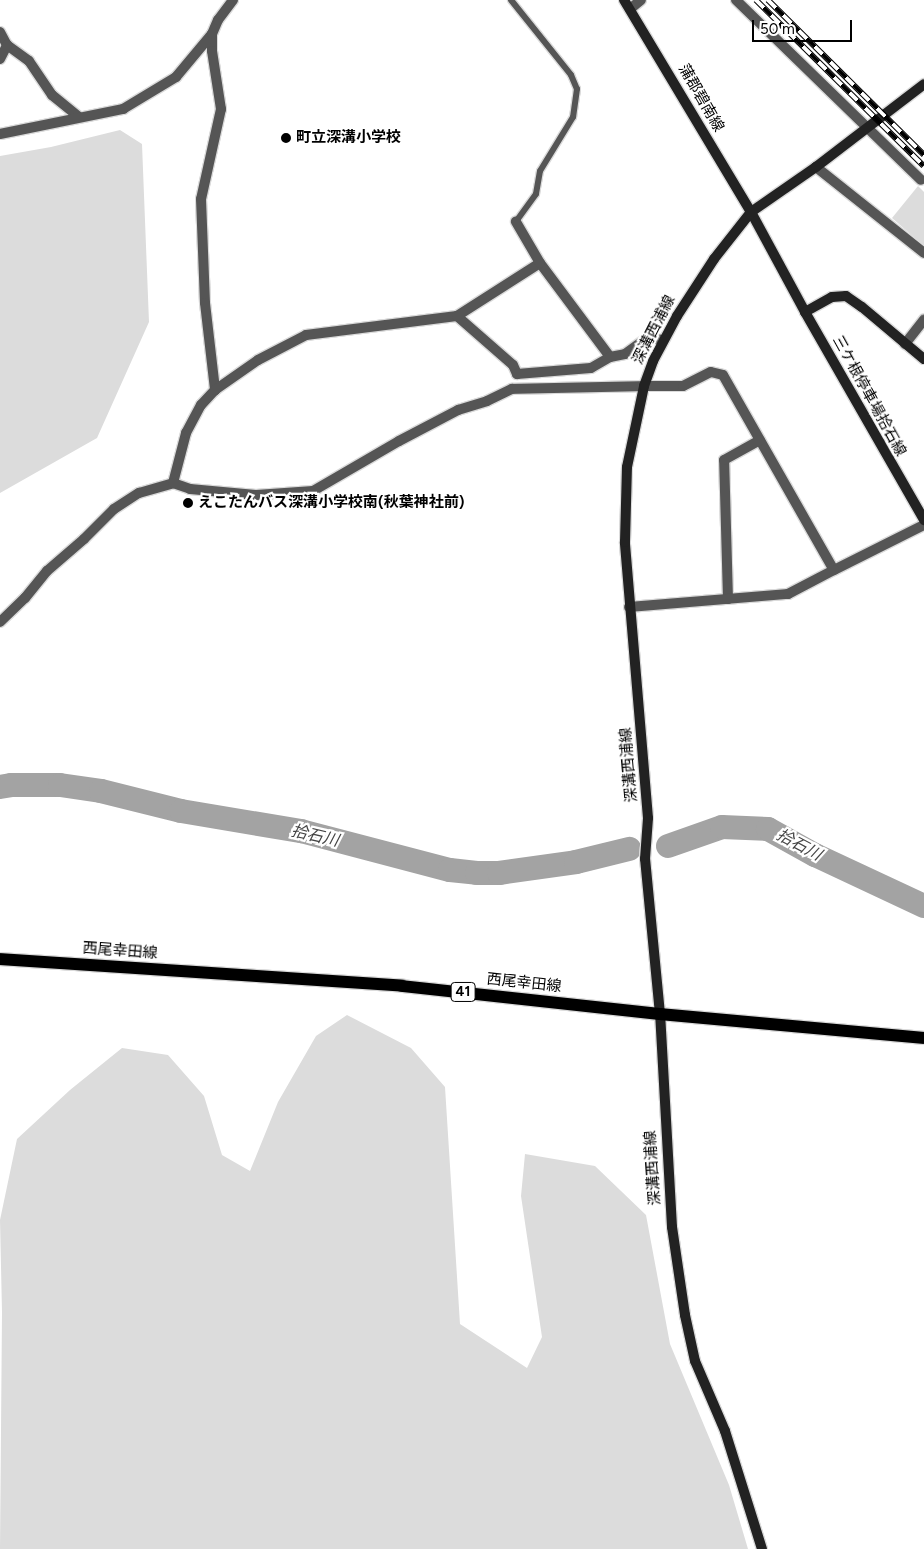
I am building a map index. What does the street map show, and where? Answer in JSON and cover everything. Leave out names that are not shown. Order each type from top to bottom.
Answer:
[{"type":"main road","name":"蒲郡碧南線","points":[[624,0],[751,212]]},
{"type":"main road","name":"深溝西浦線","points":[[762,1549],[725,1431],[695,1361],[685,1315],[672,1227],[660,1014],[645,859],[648,818],[626,542],[627,467],[644,386],[663,340],[714,260],[751,212],[816,166],[924,84]]},
{"type":"main road","name":"三ケ根停車場拾石線","points":[[751,212],[805,312],[924,520]]},
{"type":"main road","points":[[805,312],[832,297],[846,296],[924,358]]},
{"type":"main road","name":"西尾幸田線","points":[[0,959],[402,986],[660,1014],[924,1038]]},
{"type":"street","points":[[0,134],[123,109],[176,77],[212,34],[218,20],[234,0]]},
{"type":"street","points":[[630,9],[641,0]]},
{"type":"street","points":[[736,0],[921,180]]},
{"type":"street","points":[[0,32],[7,45],[30,61],[52,95],[79,117]]},
{"type":"street","points":[[212,34],[212,51],[221,109],[201,199],[205,303],[216,390]]},
{"type":"street","points":[[0,59],[7,45]]},
{"type":"street","points":[[816,166],[924,253]]},
{"type":"street","points":[[516,222],[540,263],[610,358]]},
{"type":"street","points":[[174,483],[186,432],[201,405],[216,390],[258,360],[306,335],[457,316],[540,263]]},
{"type":"street","points":[[457,316],[513,365],[517,374],[512,389]]},
{"type":"street","points":[[906,344],[924,320]]},
{"type":"street","points":[[517,374],[591,368],[610,358],[625,354],[648,338],[663,340]]},
{"type":"street","points":[[0,622],[26,598],[47,571],[84,539],[114,509],[139,493],[174,483],[190,489],[256,495],[313,492],[399,441],[458,410],[487,401],[512,389],[683,386],[711,372],[723,375],[834,570]]},
{"type":"street","points":[[728,599],[724,460],[760,440]]},
{"type":"street","points":[[630,607],[788,594],[924,525]]},
{"type":"lane","points":[[511,0],[571,75],[577,89],[573,117],[540,171],[536,194],[516,222]]},
{"type":"shaded area","points":[[120,130],[142,144],[149,322],[97,438],[0,493],[0,156],[51,147]]},
{"type":"shaded area","points":[[918,186],[924,192],[924,246],[892,218]]},
{"type":"shaded area","points":[[347,1015],[411,1048],[445,1087],[460,1324],[527,1368],[542,1337],[521,1196],[525,1154],[595,1166],[646,1215],[670,1344],[729,1485],[748,1549],[0,1549],[2,1312],[0,1220],[17,1139],[70,1090],[122,1048],[168,1055],[204,1096],[222,1155],[250,1171],[278,1102],[316,1036]]},
{"type":"waterway","name":"拾石川","points":[[0,787],[11,785],[60,785],[101,791],[181,811],[301,831],[450,870],[477,873],[499,873],[576,862],[629,849]]},
{"type":"waterway","name":"拾石川","points":[[668,846],[722,827],[768,829],[815,855],[924,906]]},
{"type":"railway","points":[[756,0],[924,166]]},
{"type":"railway","points":[[768,0],[924,155]]},
{"type":"place","name":"町立深溝小学校","points":[[286,138]]},
{"type":"place","name":"えこたんバス深溝小学校南(秋葉神社前)","points":[[188,503]]}]
